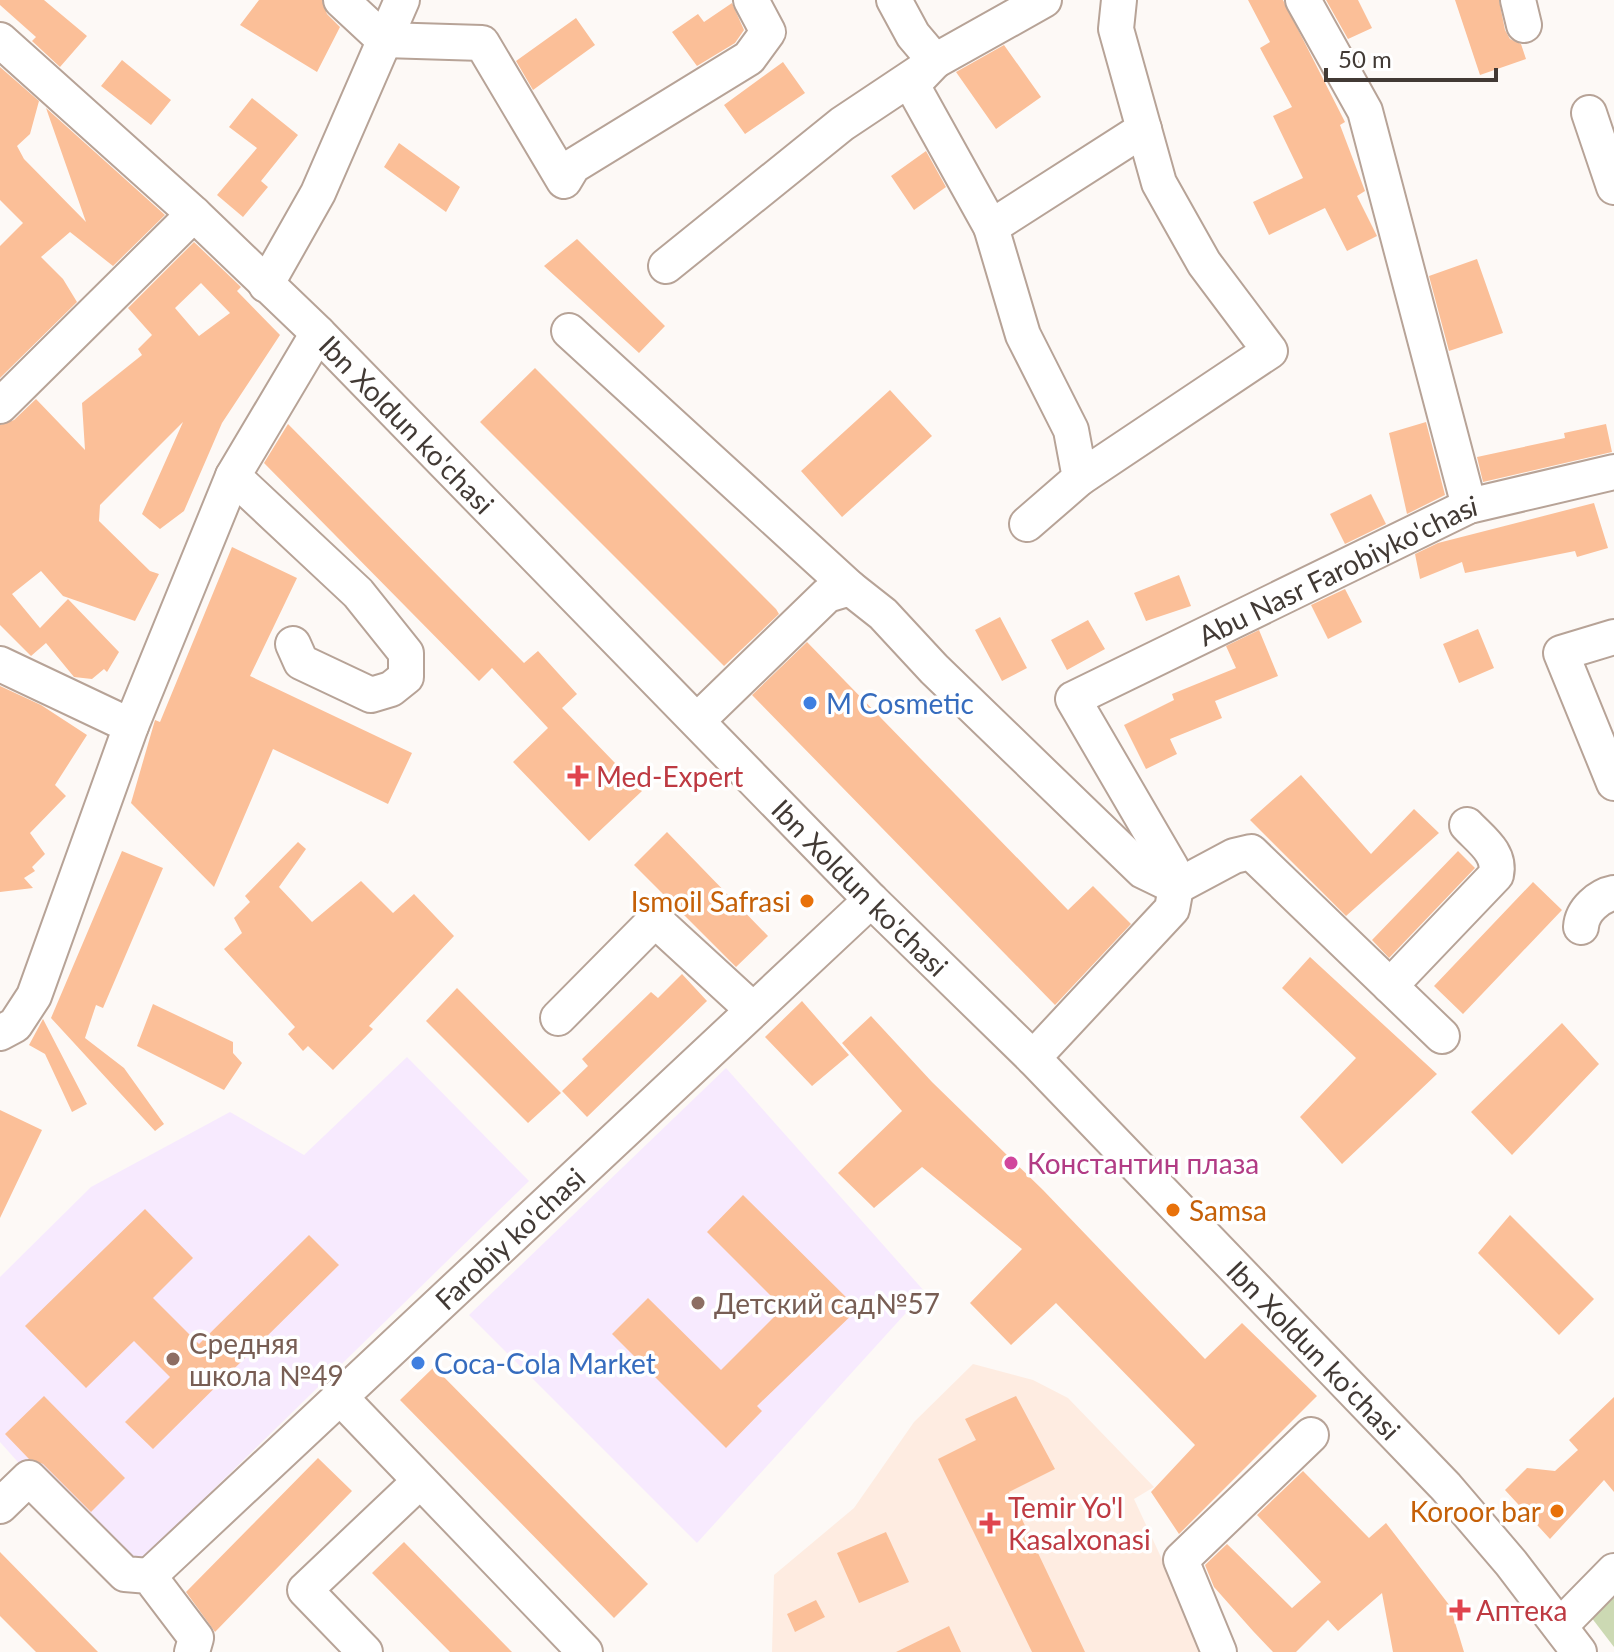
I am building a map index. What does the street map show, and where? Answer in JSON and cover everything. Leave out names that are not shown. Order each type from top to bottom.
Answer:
[{"type":"street","points":[[341,0],[384,40],[482,43],[564,181],[573,166],[749,58],[768,32],[751,0]]},
{"type":"street","points":[[266,285],[318,193],[402,0]]},
{"type":"street","points":[[894,0],[913,35],[935,61]]},
{"type":"street","points":[[666,266],[842,124],[903,86],[935,61],[1044,0]]},
{"type":"street","points":[[1027,524],[1080,478],[1270,351],[1204,263],[1159,183],[1116,29],[1119,0]]},
{"type":"street","points":[[1303,0],[1365,111],[1469,506]]},
{"type":"street","name":"Ibn Xoldun ko'chasi","points":[[0,40],[194,214],[318,333],[871,900],[1033,1058],[1446,1487],[1566,1643]]},
{"type":"street","points":[[935,61],[912,85],[991,227],[1023,335],[1071,430],[1080,478]]},
{"type":"street","points":[[1589,113],[1614,187]]},
{"type":"street","points":[[991,227],[1144,129]]},
{"type":"street","points":[[0,406],[194,214]]},
{"type":"street","points":[[569,331],[850,588],[883,614],[934,669],[1143,871],[1176,887]]},
{"type":"street","points":[[0,1033],[15,1025],[34,996],[131,726],[233,476],[318,333]]},
{"type":"street","name":"Abu Nasr Farobiyko'chasi","points":[[1176,887],[1171,867],[1073,699],[1469,506],[1614,472]]},
{"type":"street","points":[[233,476],[358,593],[406,653],[406,677],[391,689],[371,695],[301,662],[293,644]]},
{"type":"street","points":[[698,720],[827,595],[850,588]]},
{"type":"street","points":[[1612,770],[1561,653],[1614,637]]},
{"type":"street","points":[[0,664],[131,726]]},
{"type":"street","points":[[1390,986],[1496,875],[1498,865],[1493,853],[1467,825]]},
{"type":"street","points":[[1176,887],[1234,856],[1251,852],[1442,1036]]},
{"type":"street","points":[[1033,1058],[1172,909],[1176,887]]},
{"type":"street","points":[[1581,927],[1581,920],[1600,896],[1614,893]]},
{"type":"street","name":"Farobiy ko'chasi","points":[[149,1576],[871,900]]},
{"type":"street","points":[[558,1018],[655,920],[753,1010]]},
{"type":"street","points":[[339,1396],[585,1652]]},
{"type":"street","points":[[1219,1652],[1181,1560],[1311,1435]]},
{"type":"street","points":[[0,1506],[29,1478],[125,1574],[149,1576],[197,1647]]},
{"type":"street","points":[[365,1652],[305,1590],[420,1481]]},
{"type":"street","points":[[1566,1643],[1614,1571]]},
{"type":"shaded area","name":"Средняя школа №49","points":[[407,1057],[529,1181],[137,1564],[25,1470],[0,1442],[0,1277],[91,1187],[230,1112],[304,1155]]},
{"type":"shaded area","name":"Детский сад№57","points":[[726,1068],[925,1292],[697,1543],[469,1315]]},
{"type":"shaded area","name":"Temir Yo'l Kasalxonasi","points":[[973,1364],[1033,1380],[1068,1398],[1154,1487],[1134,1499],[1205,1652],[772,1652],[774,1575],[854,1508],[914,1422]]},
{"type":"green space","points":[[1614,1594],[1614,1647],[1591,1617]]},
{"type":"building","points":[[0,0],[44,0],[87,36],[60,67],[32,41],[36,37],[0,5]]},
{"type":"building","points":[[259,0],[322,0],[327,14],[340,27],[317,72],[240,25]]},
{"type":"building","points":[[1248,0],[1283,0],[1345,122],[1340,125],[1365,191],[1357,196],[1377,236],[1347,251],[1325,208],[1269,235],[1253,202],[1303,178],[1273,116],[1292,107],[1260,48],[1270,42]]},
{"type":"building","points":[[1326,0],[1358,0],[1372,28],[1348,39]]},
{"type":"building","points":[[1455,0],[1499,0],[1505,30],[1510,39],[1521,44],[1526,59],[1480,75]]},
{"type":"building","points":[[732,3],[744,30],[735,43],[697,66],[672,32],[698,14],[704,22]]},
{"type":"building","points":[[576,18],[595,45],[533,90],[516,61]]},
{"type":"building","points":[[1004,45],[1041,97],[996,129],[956,72]]},
{"type":"building","points":[[122,60],[171,100],[151,125],[101,86]]},
{"type":"building","points":[[783,62],[805,93],[745,134],[724,105]]},
{"type":"building","points":[[0,67],[39,101],[30,134],[17,146],[24,159],[86,222],[46,108],[165,215],[113,266],[70,232],[41,257],[63,279],[77,302],[0,378],[0,246],[23,223],[0,200]]},
{"type":"building","points":[[252,98],[298,135],[261,181],[268,187],[243,217],[217,195],[257,148],[229,127]]},
{"type":"building","points":[[399,143],[460,187],[446,212],[384,167]]},
{"type":"building","points":[[926,151],[946,187],[914,210],[891,176]]},
{"type":"building","points":[[577,239],[665,326],[639,353],[544,266]]},
{"type":"building","points":[[194,242],[241,287],[237,291],[280,335],[222,423],[184,511],[160,529],[142,514],[183,422],[100,505],[99,521],[150,571],[159,574],[135,621],[63,596],[41,571],[12,594],[40,628],[68,599],[119,652],[107,672],[104,669],[92,679],[74,677],[46,643],[31,656],[0,625],[0,425],[14,420],[36,399],[85,450],[82,403],[142,355],[138,349],[152,335],[128,308]],"holes":[[[201,283],[230,313],[199,336],[175,308]]]},
{"type":"building","points":[[1477,259],[1503,333],[1449,351],[1429,276]]},
{"type":"building","points":[[535,368],[776,609],[779,614],[724,666],[480,422]]},
{"type":"building","points":[[890,390],[932,436],[842,517],[801,471]]},
{"type":"building","points":[[1426,422],[1445,495],[1407,514],[1389,433]]},
{"type":"building","points":[[288,424],[524,663],[538,651],[577,694],[562,708],[642,791],[589,841],[513,762],[548,728],[492,668],[479,681],[264,463]]},
{"type":"building","points":[[1606,424],[1612,452],[1483,482],[1477,457],[1565,438],[1564,433]]},
{"type":"building","points":[[1371,494],[1386,524],[1345,544],[1330,514]]},
{"type":"building","points":[[1594,503],[1608,548],[1577,557],[1575,551],[1465,573],[1462,562],[1420,579],[1415,554],[1438,543]]},
{"type":"building","points":[[232,547],[297,578],[250,676],[412,753],[388,804],[273,749],[214,887],[131,803],[155,720],[160,722]]},
{"type":"building","points":[[1179,575],[1191,606],[1146,621],[1134,593]]},
{"type":"building","points":[[1345,589],[1362,622],[1328,639],[1311,605]]},
{"type":"building","points":[[1000,617],[1027,668],[1002,681],[975,630]]},
{"type":"building","points":[[1088,620],[1105,649],[1067,670],[1051,640]]},
{"type":"building","points":[[1478,629],[1494,668],[1459,683],[1443,644]]},
{"type":"building","points":[[1259,630],[1278,676],[1215,701],[1222,718],[1170,739],[1177,754],[1146,769],[1124,725],[1174,700],[1172,694],[1236,668],[1226,646]]},
{"type":"building","points":[[807,642],[1068,910],[1093,886],[1131,924],[1055,1005],[752,695]]},
{"type":"building","points":[[0,686],[41,705],[87,735],[55,785],[66,796],[30,833],[45,854],[32,867],[35,871],[24,878],[33,888],[0,892]]},
{"type":"building","points":[[1301,775],[1371,854],[1414,809],[1439,833],[1346,916],[1250,820]]},
{"type":"building","points":[[667,832],[768,936],[736,967],[634,865]]},
{"type":"building","points":[[298,842],[306,849],[279,887],[312,922],[361,881],[393,913],[414,894],[454,936],[369,1026],[373,1029],[333,1070],[308,1046],[303,1051],[288,1034],[295,1027],[224,949],[242,933],[234,918],[250,902],[245,896]]},
{"type":"building","points":[[122,851],[163,868],[103,1008],[96,1005],[85,1038],[124,1068],[164,1124],[155,1131],[51,1018]]},
{"type":"building","points":[[1458,851],[1475,868],[1389,958],[1372,940]]},
{"type":"building","points":[[1533,882],[1562,910],[1463,1014],[1434,986]]},
{"type":"building","points":[[1310,957],[1437,1074],[1342,1164],[1300,1117],[1356,1058],[1282,988]]},
{"type":"building","points":[[682,974],[707,1001],[587,1117],[562,1091],[588,1066],[582,1059],[651,992],[658,998]]},
{"type":"building","points":[[457,988],[561,1093],[528,1123],[426,1021]]},
{"type":"building","points":[[802,1001],[849,1055],[812,1086],[765,1037]]},
{"type":"building","points":[[153,1004],[233,1042],[233,1053],[242,1063],[224,1090],[137,1046]]},
{"type":"building","points":[[871,1016],[1205,1359],[1242,1323],[1317,1396],[1179,1534],[1151,1492],[1195,1445],[1056,1303],[1011,1345],[970,1303],[1022,1249],[922,1167],[874,1208],[838,1173],[902,1111],[842,1043]]},
{"type":"building","points":[[43,1019],[87,1104],[72,1112],[45,1054],[29,1045]]},
{"type":"building","points":[[1562,1023],[1599,1064],[1512,1155],[1471,1112]]},
{"type":"building","points":[[0,1110],[42,1130],[0,1218]]},
{"type":"building","points":[[743,1195],[858,1309],[757,1406],[762,1411],[726,1448],[612,1334],[648,1298],[721,1370],[783,1308],[707,1232]]},
{"type":"building","points":[[145,1209],[193,1258],[153,1298],[199,1344],[309,1235],[339,1265],[153,1449],[125,1422],[170,1377],[134,1341],[86,1388],[25,1326]]},
{"type":"building","points":[[1510,1215],[1594,1299],[1559,1335],[1478,1253]]},
{"type":"building","points":[[434,1367],[648,1584],[614,1618],[400,1400]]},
{"type":"building","points":[[44,1396],[125,1478],[91,1512],[43,1464],[29,1459],[5,1434]]},
{"type":"building","points":[[1016,1396],[1055,1469],[1009,1492],[1085,1652],[1032,1652],[938,1459],[976,1440],[965,1419]]},
{"type":"building","points":[[1614,1397],[1614,1492],[1604,1480],[1550,1539],[1505,1490],[1527,1468],[1555,1471],[1578,1450],[1569,1440]]},
{"type":"building","points":[[318,1458],[352,1491],[215,1632],[186,1592]]},
{"type":"building","points":[[1303,1471],[1369,1538],[1386,1523],[1450,1606],[1464,1652],[1393,1652],[1382,1593],[1338,1631],[1328,1620],[1296,1652],[1273,1652],[1253,1631],[1214,1587],[1205,1565],[1227,1544],[1292,1608],[1321,1582],[1257,1515]]},
{"type":"building","points":[[886,1532],[909,1582],[859,1603],[837,1553]]},
{"type":"building","points":[[404,1542],[512,1652],[450,1652],[372,1573]]},
{"type":"building","points":[[0,1552],[98,1652],[36,1652],[0,1616]]},
{"type":"building","points":[[816,1600],[825,1617],[795,1632],[787,1614]]},
{"type":"building","points":[[949,1626],[961,1652],[896,1652]]},
{"type":"place","name":"M Cosmetic","points":[[810,703]]},
{"type":"place","name":"Med-Expert","points":[[578,776]]},
{"type":"place","name":"Ismoil Safrasi","points":[[807,901]]},
{"type":"place","name":"Константин плаза","points":[[1011,1163]]},
{"type":"place","name":"Samsa","points":[[1173,1210]]},
{"type":"place","name":"Детский сад№57","points":[[698,1303]]},
{"type":"place","name":"Средняя школа №49","points":[[173,1359]]},
{"type":"place","name":"Coca-Cola Market","points":[[418,1363]]},
{"type":"place","name":"Koroor bar","points":[[1557,1511]]},
{"type":"place","name":"Temir Yo'l Kasalxonasi","points":[[990,1523]]},
{"type":"place","name":"Аптека","points":[[1460,1610]]}]
